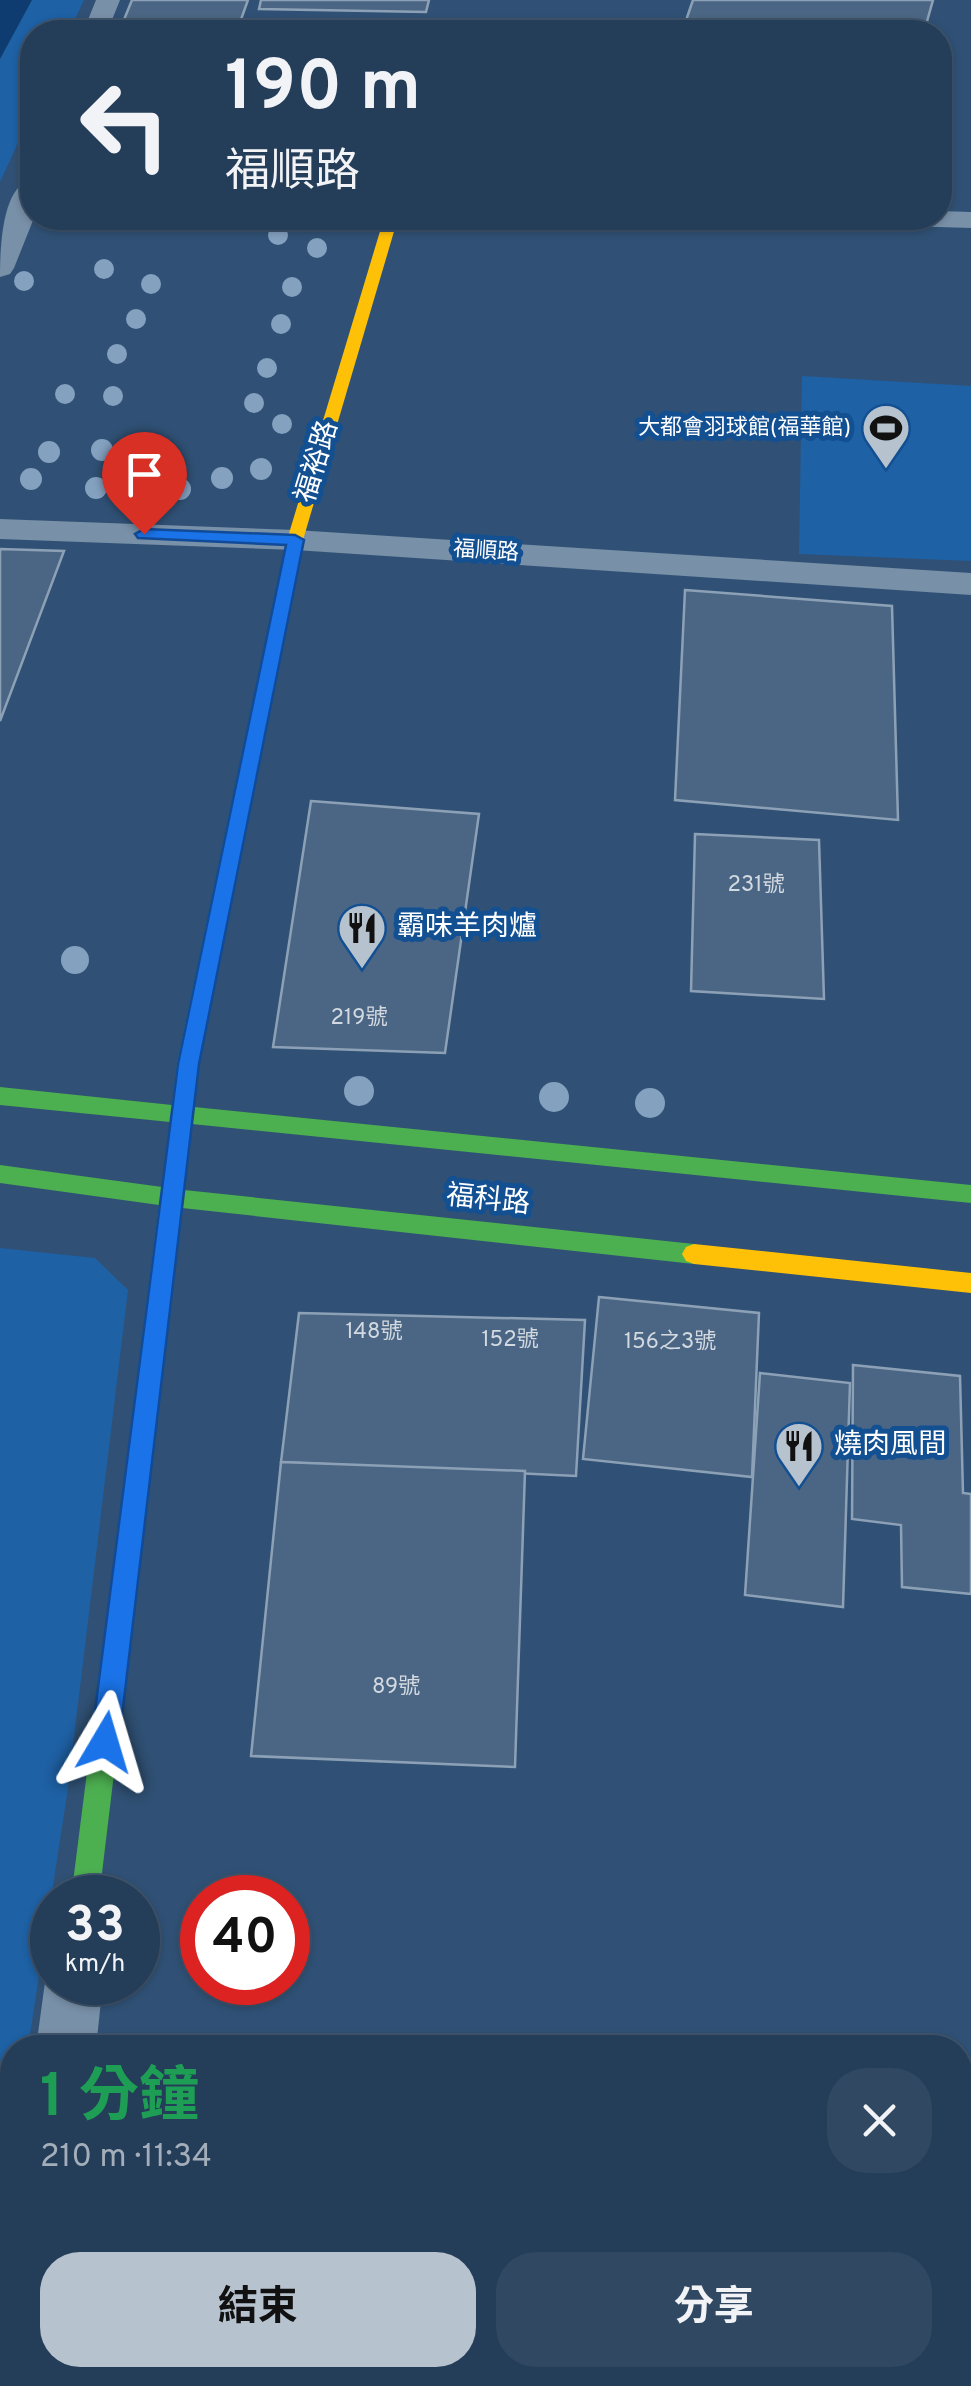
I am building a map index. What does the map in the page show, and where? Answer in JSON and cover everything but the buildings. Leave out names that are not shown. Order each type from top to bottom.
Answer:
[{"type":"street","points":[[0,268],[20,217]]},
{"type":"street","name":"福裕路","points":[[88,1875],[188,1064],[295,540],[387,230]]},
{"type":"street","name":"福順路","points":[[0,529],[295,540],[971,584]]},
{"type":"street","name":"福科路","points":[[0,1096],[971,1194]]},
{"type":"street","name":"福科路","points":[[0,1174],[173,1198],[971,1282]]},
{"type":"street","points":[[68,2035],[71,2005]]},
{"type":"shaded area","points":[[0,0],[84,0],[75,20],[20,20],[20,138],[0,182]]},
{"type":"shaded area","points":[[0,0],[32,0],[20,20],[0,59]]},
{"type":"shaded area","name":"大都會羽球館(福華館)","points":[[802,376],[971,386],[971,561],[799,554]]},
{"type":"shaded area","points":[[0,1248],[95,1258],[128,1290],[55,1875],[30,1875],[30,2005],[34,2005],[30,2035],[0,2035]]},
{"type":"traffic: fast","points":[[88,1875],[188,1064],[284,595]]},
{"type":"traffic: fast","points":[[0,1096],[971,1194]]},
{"type":"traffic: fast","points":[[0,1174],[173,1198],[694,1254]]},
{"type":"traffic: slow","points":[[284,595],[295,540],[387,230]]},
{"type":"traffic: slow","points":[[694,1254],[971,1283]]},
{"type":"place","name":"大都會羽球館(福華館)","points":[[886,470]]},
{"type":"place","name":"霸味羊肉爐","points":[[362,970]]},
{"type":"place","name":"燒肉風間","points":[[799,1488]]},
{"type":"route","points":[[105,1742],[188,1064],[295,540],[144,534]]}]
